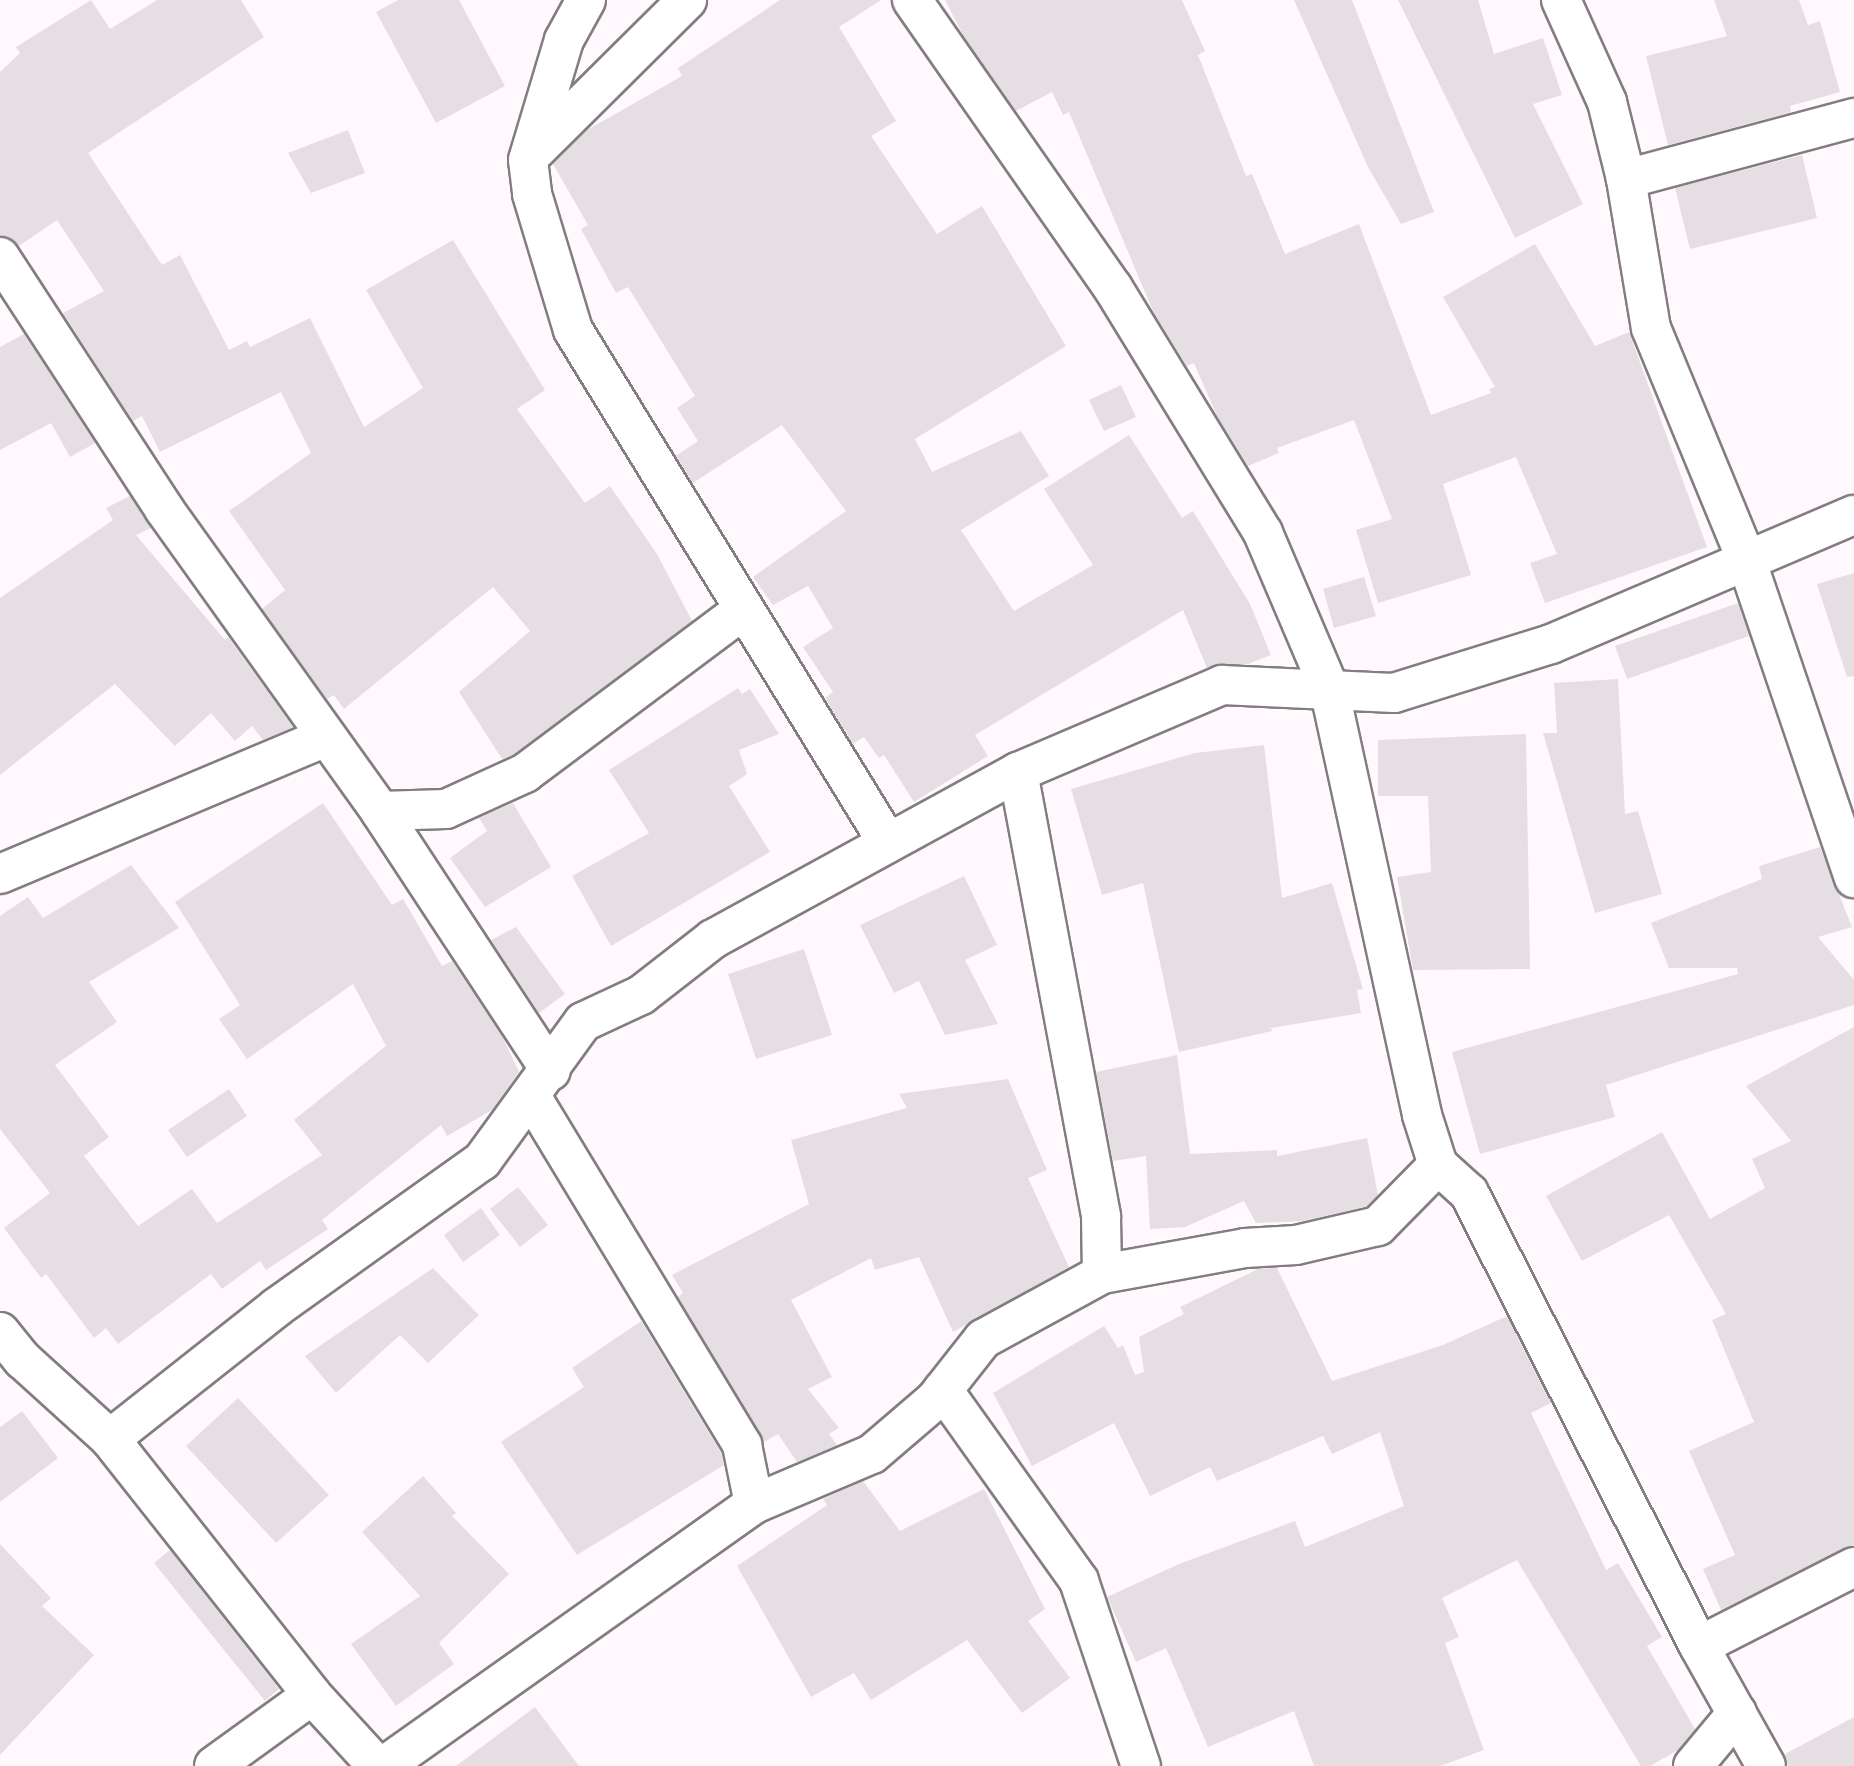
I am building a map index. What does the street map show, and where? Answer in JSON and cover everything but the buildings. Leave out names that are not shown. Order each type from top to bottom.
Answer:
[{"type":"street","points":[[586,0],[564,40],[528,160],[532,194],[573,330],[888,843]]},
{"type":"street","points":[[528,160],[551,131],[687,0]]},
{"type":"street","points":[[912,0],[1113,288],[1263,533],[1329,688],[1422,1115],[1438,1165],[1469,1193],[1699,1646],[1766,1766]]},
{"type":"street","points":[[1561,0],[1606,102],[1626,179],[1651,328],[1746,559],[1854,878]]},
{"type":"street","points":[[1626,179],[1854,118]]},
{"type":"street","points":[[0,257],[163,509],[380,811],[541,1084],[742,1445],[754,1504]]},
{"type":"street","points":[[110,1439],[276,1307],[482,1161],[541,1084],[583,1022],[640,995],[713,939],[1018,772],[1222,685],[1394,693],[1408,689],[1551,644],[1854,515]]},
{"type":"street","points":[[380,811],[446,809],[526,773],[743,610]]},
{"type":"street","points":[[0,874],[326,737]]},
{"type":"street","points":[[1018,772],[1101,1217],[1102,1274]]},
{"type":"street","points":[[384,1766],[754,1504],[872,1454],[943,1390],[983,1339],[1102,1274],[1245,1248],[1296,1245],[1378,1226],[1438,1165]]},
{"type":"street","points":[[8,1357],[110,1439],[312,1695],[377,1766]]},
{"type":"street","points":[[943,1390],[1079,1581],[1141,1766]]},
{"type":"street","points":[[1699,1646],[1854,1567]]},
{"type":"street","points":[[214,1766],[312,1695]]},
{"type":"street","points":[[1693,1766],[1737,1713]]}]
